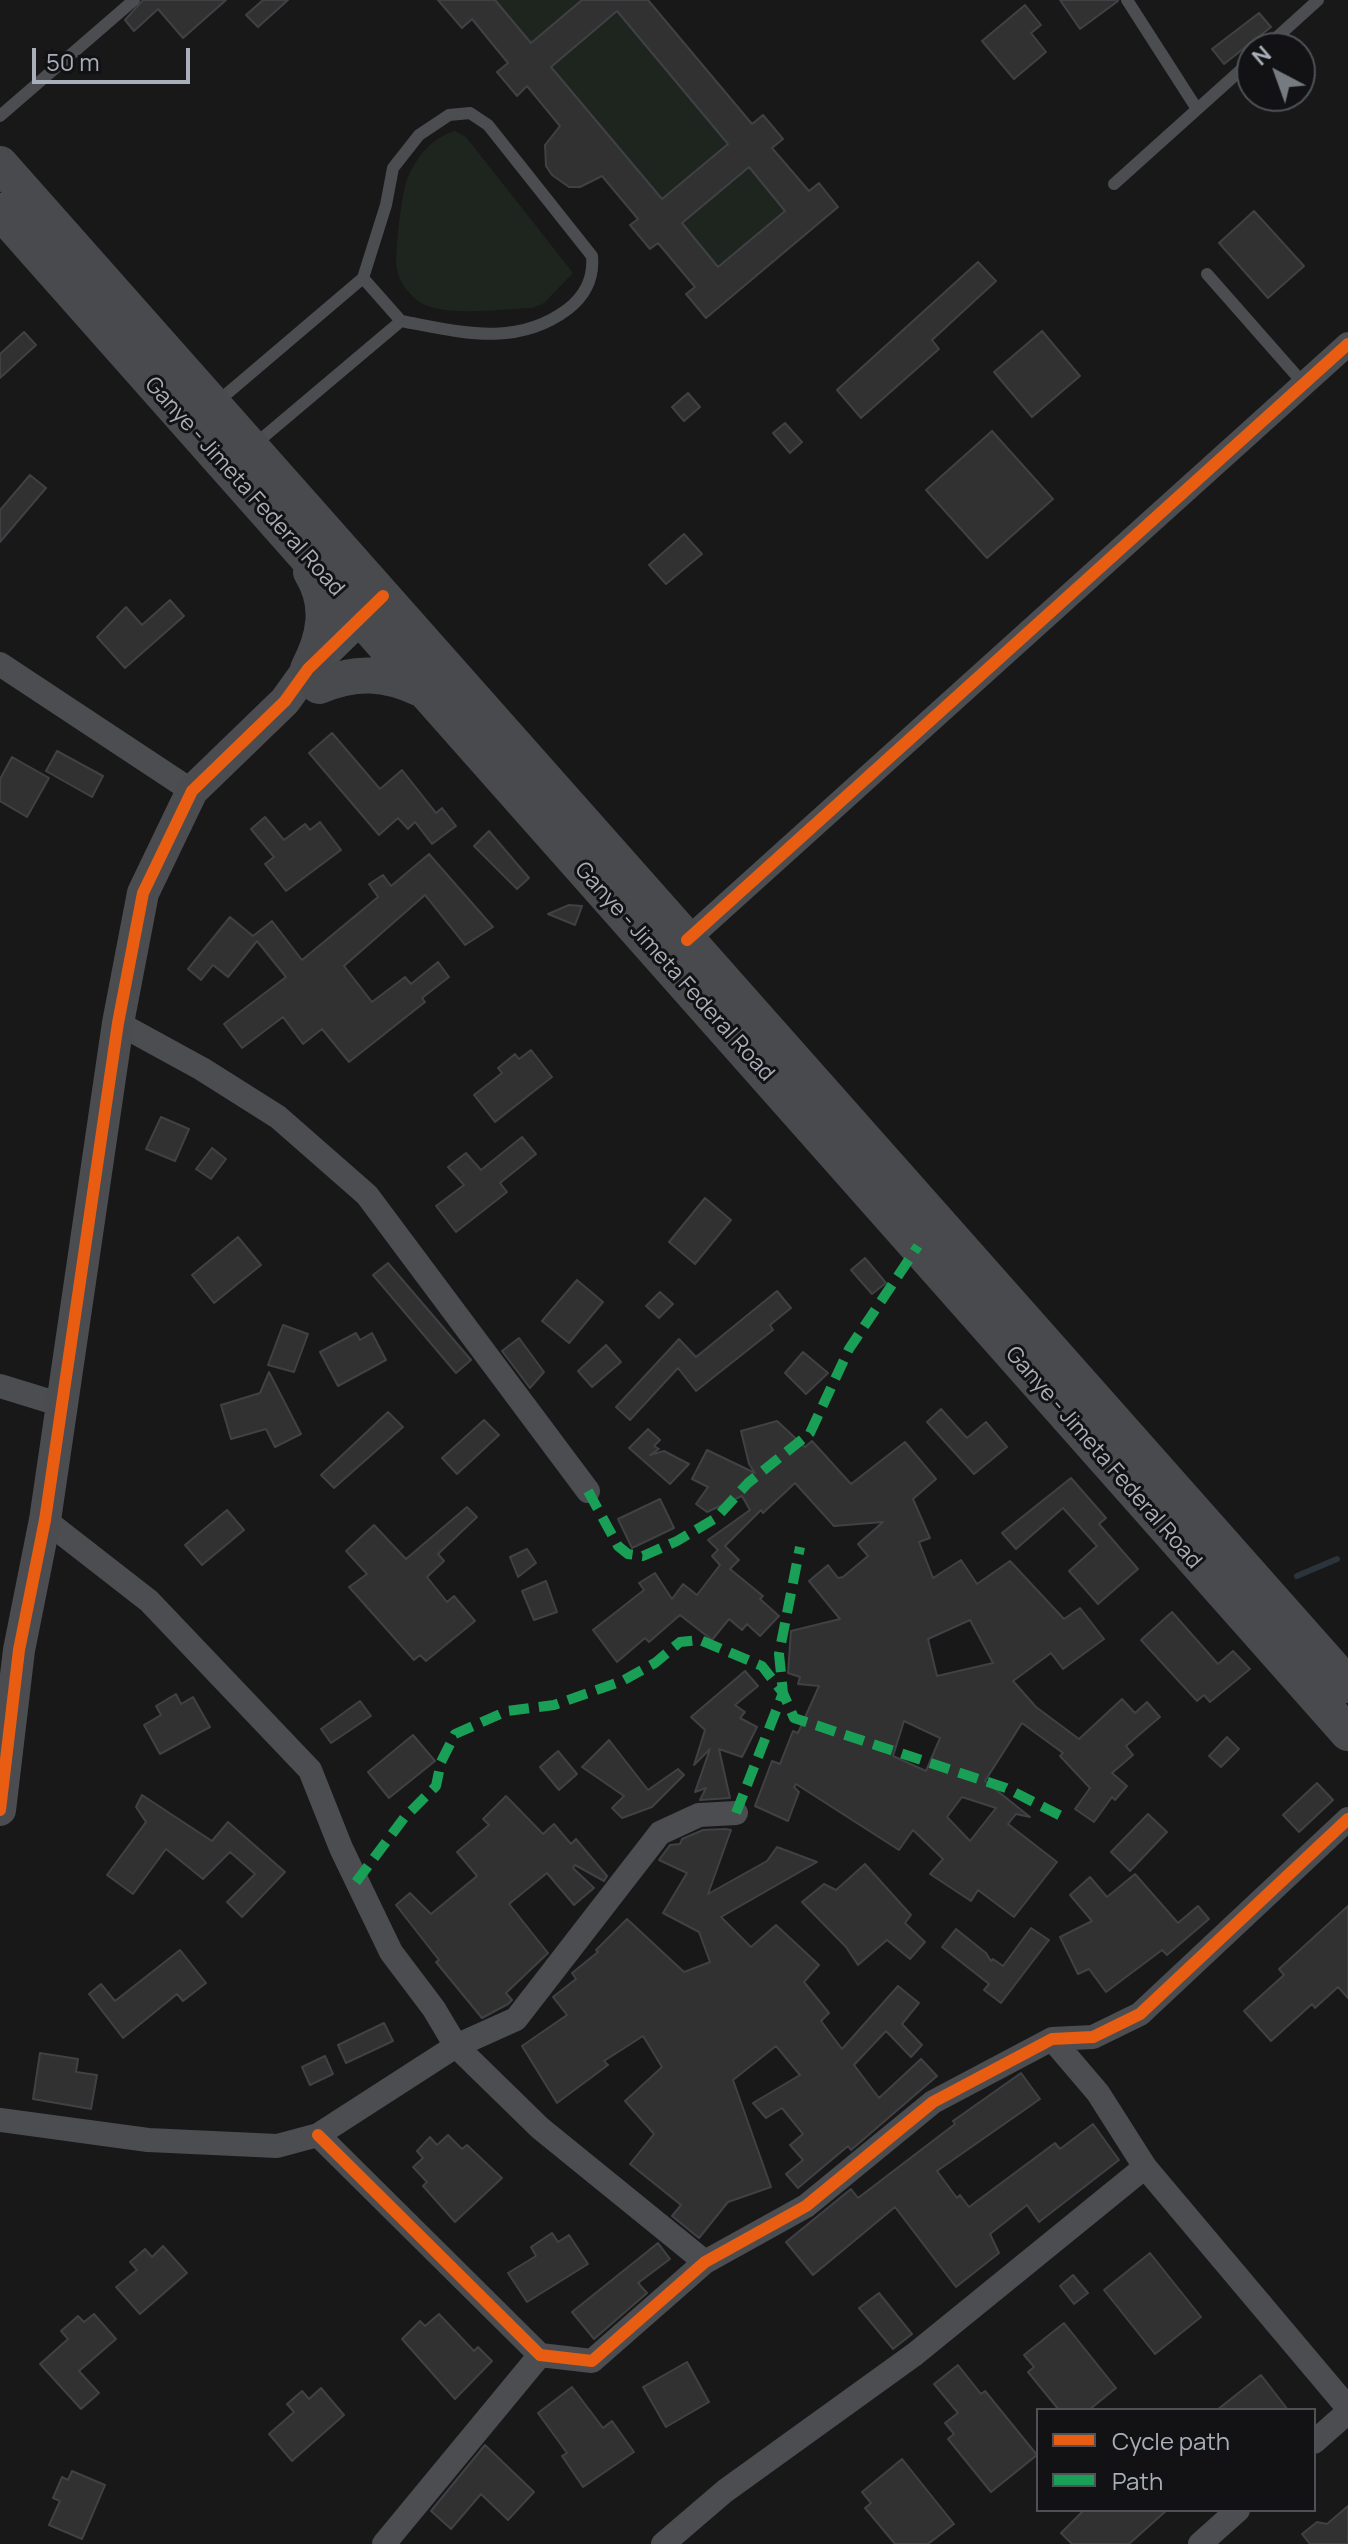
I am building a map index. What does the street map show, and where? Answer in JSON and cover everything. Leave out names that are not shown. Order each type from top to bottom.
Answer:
[{"type":"main road","name":"Ganye - Jimeta Federal Road","points":[[0,164],[252,447],[379,615],[425,690],[1348,1685]]},
{"type":"main road","name":"Ganye - Jimeta Federal Road","points":[[0,211],[294,543],[379,615],[687,940],[835,1130],[1348,1733]]},
{"type":"main road","points":[[294,543],[320,586],[324,607],[313,677],[374,674],[425,690]]},
{"type":"street","points":[[687,940],[1348,344]]},
{"type":"street","points":[[0,1810],[19,1650],[45,1520],[118,1023],[143,893],[192,791],[379,615]]},
{"type":"street","points":[[0,664],[192,791]]},
{"type":"street","points":[[118,1023],[202,1069],[278,1117],[367,1195],[588,1491]]},
{"type":"street","points":[[0,1386],[62,1405]]},
{"type":"street","points":[[45,1520],[149,1601],[310,1770],[341,1848],[391,1952],[434,2009],[456,2046],[540,2128],[705,2262]]},
{"type":"street","points":[[0,2120],[148,2140],[277,2146],[318,2135],[456,2046],[516,2019],[660,1833],[699,1815],[736,1813]]},
{"type":"street","points":[[318,2135],[540,2355],[592,2361],[705,2262],[806,2206],[933,2102],[1052,2039],[1093,2037],[1140,2014],[1348,1819]]},
{"type":"street","points":[[1052,2039],[1098,2093],[1145,2167],[1348,2410],[1316,2440]]},
{"type":"street","points":[[663,2544],[725,2491],[915,2354],[1145,2167]]},
{"type":"street","points":[[384,2544],[540,2355]]},
{"type":"street","points":[[1200,2544],[1236,2512]]},
{"type":"lane","points":[[0,116],[134,0]]},
{"type":"lane","points":[[1127,0],[1197,109]]},
{"type":"lane","points":[[1283,32],[1318,0]]},
{"type":"lane","points":[[1114,184],[1236,74]]},
{"type":"lane","points":[[213,406],[363,278],[386,205],[393,168],[419,135],[449,115],[470,113],[488,125],[592,256],[593,276],[575,303],[547,324],[511,335],[401,321],[363,278]]},
{"type":"lane","points":[[1207,274],[1303,383]]},
{"type":"lane","points":[[252,447],[401,321]]},
{"type":"shaded area","points":[[495,0],[582,0],[531,43]]},
{"type":"shaded area","points":[[617,11],[728,144],[662,199],[551,67]]},
{"type":"shaded area","points":[[455,131],[466,137],[573,273],[544,303],[532,308],[445,310],[421,303],[409,293],[400,279],[396,261],[403,195],[408,177],[427,148]]},
{"type":"shaded area","points":[[749,167],[785,211],[718,267],[682,223]]},
{"type":"building","points":[[143,0],[226,0],[183,38],[158,9],[134,31],[125,20]]},
{"type":"building","points":[[263,0],[288,0],[258,27],[246,15]]},
{"type":"building","points":[[438,0],[495,0],[531,43],[582,0],[648,0],[752,124],[763,115],[783,139],[772,148],[809,191],[819,183],[838,207],[706,318],[686,294],[695,287],[658,243],[650,249],[630,225],[638,219],[602,176],[580,187],[569,187],[552,175],[546,166],[545,145],[560,126],[527,86],[517,96],[497,72],[508,63],[472,19],[462,28]],"holes":[[[617,11],[728,144],[662,199],[551,67]],[[749,167],[785,211],[718,267],[682,223]]]},
{"type":"building","points":[[1060,0],[1118,0],[1118,1],[1080,29]]},
{"type":"building","points":[[1025,5],[1041,25],[1031,33],[1046,52],[1014,79],[982,41]]},
{"type":"building","points":[[1259,13],[1271,27],[1265,32],[1236,32],[1236,55],[1224,64],[1212,49]]},
{"type":"building","points":[[1254,211],[1304,266],[1268,298],[1219,243]]},
{"type":"building","points":[[978,262],[996,281],[932,340],[939,349],[861,418],[837,390]]},
{"type":"building","points":[[1042,331],[1080,376],[1032,417],[994,372]]},
{"type":"building","points":[[24,332],[36,345],[0,378],[0,354]]},
{"type":"building","points":[[688,393],[700,407],[684,421],[672,407]]},
{"type":"building","points":[[785,423],[802,442],[790,453],[773,433]]},
{"type":"building","points":[[992,431],[1053,499],[987,558],[926,490]]},
{"type":"building","points":[[30,475],[46,488],[0,542],[0,510]]},
{"type":"building","points":[[684,534],[702,554],[666,584],[649,565]]},
{"type":"building","points":[[170,600],[184,616],[125,668],[97,637],[126,607],[142,625]]},
{"type":"building","points":[[332,733],[380,789],[402,770],[436,813],[442,808],[456,826],[432,844],[415,822],[408,829],[398,818],[379,835],[309,753]]},
{"type":"building","points":[[57,751],[103,776],[92,797],[46,771]]},
{"type":"building","points":[[12,757],[49,778],[27,817],[0,801],[0,779]]},
{"type":"building","points":[[265,817],[284,840],[305,824],[310,830],[320,822],[341,850],[286,891],[265,864],[274,857],[251,829]]},
{"type":"building","points":[[489,831],[529,878],[517,889],[474,846]]},
{"type":"building","points":[[429,854],[493,927],[465,945],[425,895],[344,966],[372,1002],[405,977],[411,984],[438,962],[449,977],[422,998],[425,1002],[349,1062],[322,1029],[303,1044],[283,1017],[242,1048],[224,1024],[286,977],[257,941],[228,977],[213,965],[201,980],[188,969],[230,917],[253,936],[272,921],[302,960],[378,897],[369,884],[383,875],[391,886]]},
{"type":"building","points":[[569,905],[582,906],[575,925],[548,914]]},
{"type":"building","points":[[531,1050],[552,1077],[495,1122],[474,1095],[502,1073],[498,1068],[515,1054],[519,1059]]},
{"type":"building","points":[[161,1117],[189,1129],[175,1161],[146,1149]]},
{"type":"building","points":[[522,1137],[536,1154],[500,1183],[507,1192],[456,1232],[436,1206],[464,1185],[448,1167],[466,1153],[481,1170]]},
{"type":"building","points":[[212,1148],[226,1159],[211,1179],[196,1169]]},
{"type":"building","points":[[705,1198],[731,1220],[695,1264],[669,1242]]},
{"type":"building","points":[[238,1237],[261,1265],[214,1303],[192,1275]]},
{"type":"building","points":[[865,1258],[886,1283],[872,1294],[851,1270]]},
{"type":"building","points":[[388,1263],[471,1360],[456,1373],[373,1275]]},
{"type":"building","points":[[577,1280],[603,1302],[569,1343],[542,1321]]},
{"type":"building","points":[[777,1291],[791,1308],[770,1325],[773,1330],[696,1391],[678,1368],[630,1420],[616,1407],[679,1339],[696,1357]]},
{"type":"building","points":[[660,1292],[673,1304],[659,1318],[646,1306]]},
{"type":"building","points":[[283,1325],[308,1334],[294,1372],[268,1365]]},
{"type":"building","points":[[356,1333],[360,1340],[372,1333],[386,1360],[338,1386],[320,1352]]},
{"type":"building","points":[[519,1338],[544,1372],[530,1388],[502,1351]]},
{"type":"building","points":[[606,1345],[621,1362],[592,1387],[578,1371]]},
{"type":"building","points":[[803,1352],[828,1373],[806,1394],[785,1373]]},
{"type":"building","points":[[269,1372],[301,1434],[275,1447],[266,1429],[231,1439],[221,1405],[260,1393]]},
{"type":"building","points":[[941,1409],[967,1438],[986,1422],[1007,1447],[974,1474],[927,1422]]},
{"type":"building","points":[[388,1412],[403,1427],[334,1488],[321,1475]]},
{"type":"building","points":[[484,1420],[499,1435],[457,1474],[442,1458]]},
{"type":"building","points":[[777,1421],[805,1447],[812,1441],[851,1484],[905,1442],[936,1479],[913,1499],[930,1538],[919,1542],[933,1578],[961,1560],[977,1584],[1010,1561],[1064,1619],[1080,1608],[1104,1639],[1063,1669],[1051,1653],[1013,1681],[1036,1707],[1079,1739],[1122,1699],[1135,1713],[1147,1702],[1160,1717],[1126,1746],[1133,1755],[1112,1773],[1127,1786],[1115,1800],[1112,1797],[1094,1822],[1075,1809],[1090,1788],[1060,1756],[1063,1753],[1022,1723],[985,1781],[1030,1817],[1016,1814],[1008,1824],[1057,1862],[1014,1917],[978,1890],[971,1901],[930,1874],[943,1859],[913,1830],[899,1850],[796,1784],[794,1787],[799,1792],[788,1821],[755,1806],[772,1761],[780,1764],[793,1731],[798,1733],[819,1686],[798,1684],[800,1677],[788,1673],[791,1631],[840,1619],[809,1581],[828,1565],[838,1578],[843,1577],[868,1556],[858,1544],[883,1522],[834,1526],[795,1483],[763,1513],[761,1510],[725,1546],[739,1560],[730,1569],[763,1596],[760,1599],[779,1616],[760,1636],[747,1624],[742,1630],[729,1619],[712,1640],[680,1615],[649,1642],[645,1638],[617,1662],[593,1630],[644,1590],[639,1583],[655,1573],[672,1599],[683,1584],[697,1595],[720,1565],[712,1556],[718,1550],[708,1540],[750,1510],[742,1496],[707,1512],[696,1504],[708,1487],[692,1479],[707,1450],[755,1473],[749,1464],[741,1431]],"holes":[[[970,1620],[993,1663],[937,1676],[928,1639]],[[904,1721],[940,1738],[926,1771],[893,1756]],[[962,1797],[996,1808],[970,1841],[947,1817]]]},
{"type":"building","points":[[648,1429],[660,1440],[654,1446],[659,1449],[650,1455],[664,1451],[689,1464],[670,1484],[629,1448]]},
{"type":"building","points":[[1071,1478],[1106,1518],[1099,1524],[1138,1569],[1098,1604],[1069,1571],[1097,1546],[1063,1508],[1016,1549],[1002,1533]]},
{"type":"building","points":[[660,1499],[674,1528],[632,1548],[618,1519]]},
{"type":"building","points":[[467,1507],[477,1517],[438,1554],[444,1561],[427,1577],[447,1602],[454,1596],[475,1621],[426,1661],[420,1655],[414,1660],[349,1587],[367,1574],[346,1551],[374,1525],[406,1559]]},
{"type":"building","points":[[227,1510],[244,1530],[202,1565],[185,1545]]},
{"type":"building","points":[[527,1549],[536,1563],[518,1577],[510,1557]]},
{"type":"building","points":[[546,1581],[557,1612],[534,1620],[522,1591]]},
{"type":"building","points":[[1172,1612],[1218,1664],[1233,1651],[1250,1669],[1210,1702],[1204,1695],[1197,1701],[1141,1640]]},
{"type":"building","points":[[745,1671],[758,1686],[735,1705],[745,1712],[740,1718],[757,1727],[742,1757],[719,1749],[730,1798],[700,1800],[706,1788],[695,1792],[710,1749],[694,1765],[705,1730],[691,1717]]},
{"type":"building","points":[[176,1694],[181,1704],[193,1697],[210,1727],[160,1754],[144,1725],[161,1715],[156,1706]]},
{"type":"building","points":[[360,1701],[371,1716],[331,1743],[321,1729]]},
{"type":"building","points":[[413,1735],[435,1761],[389,1798],[368,1772]]},
{"type":"building","points":[[1227,1737],[1239,1749],[1221,1767],[1209,1756]]},
{"type":"building","points":[[609,1740],[648,1790],[678,1769],[684,1775],[652,1807],[622,1818],[612,1808],[624,1796],[582,1767]]},
{"type":"building","points":[[558,1751],[577,1774],[559,1790],[540,1767]]},
{"type":"building","points":[[1317,1783],[1333,1800],[1299,1832],[1283,1815]]},
{"type":"building","points":[[142,1795],[212,1841],[228,1822],[285,1872],[242,1917],[227,1902],[255,1874],[230,1852],[203,1879],[166,1849],[133,1894],[107,1875],[146,1822],[136,1807]]},
{"type":"building","points":[[506,1796],[543,1834],[554,1824],[571,1844],[576,1839],[607,1876],[604,1881],[575,1865],[573,1868],[594,1888],[574,1905],[547,1873],[509,1904],[548,1953],[506,1993],[512,2000],[508,2004],[482,2018],[436,1962],[439,1960],[396,1905],[410,1893],[431,1914],[477,1876],[457,1852],[489,1825],[483,1819]]},
{"type":"building","points":[[1148,1814],[1167,1832],[1130,1871],[1111,1852]]},
{"type":"building","points":[[703,1830],[731,1830],[708,1894],[767,1861],[777,1847],[817,1862],[721,1917],[751,1947],[776,1925],[819,1965],[804,1982],[829,2013],[821,2021],[842,2049],[898,1986],[919,2003],[902,2024],[922,2045],[911,2057],[886,2031],[854,2065],[879,2098],[921,2059],[937,2076],[851,2150],[848,2146],[798,2188],[786,2174],[803,2160],[790,2145],[803,2134],[782,2108],[766,2118],[753,2103],[800,2075],[776,2046],[733,2080],[771,2187],[728,2202],[699,2238],[672,2216],[681,2205],[630,2164],[654,2134],[625,2101],[662,2067],[643,2036],[604,2061],[608,2065],[557,2103],[522,2046],[567,2015],[553,1997],[576,1979],[572,1973],[598,1952],[596,1950],[627,1919],[684,1972],[710,1962],[699,1932],[663,1913],[687,1873],[659,1860],[670,1845],[680,1844],[682,1839]]},
{"type":"building","points":[[865,1864],[911,1915],[905,1923],[925,1942],[910,1959],[887,1940],[858,1965],[846,1947],[802,1902],[824,1884],[836,1890]]},
{"type":"building","points":[[1135,1874],[1178,1923],[1198,1906],[1209,1919],[1167,1955],[1162,1950],[1106,1992],[1089,1969],[1078,1974],[1060,1937],[1092,1921],[1070,1895],[1090,1877],[1107,1897]]},
{"type":"building","points":[[1348,1906],[1348,1998],[1338,1987],[1315,2008],[1312,2004],[1271,2041],[1244,2011],[1284,1975],[1279,1969]]},
{"type":"building","points":[[1031,1928],[1049,1940],[1001,2003],[984,1990],[989,1984],[942,1947],[956,1929],[986,1953],[991,1961],[993,1959],[1003,1966]]},
{"type":"building","points":[[180,1950],[206,1983],[183,2001],[177,1994],[123,2038],[89,1994],[101,1984],[115,2001]]},
{"type":"building","points":[[384,2023],[393,2041],[346,2063],[338,2045]]},
{"type":"building","points":[[40,2053],[78,2059],[76,2072],[97,2075],[91,2109],[33,2099]]},
{"type":"building","points":[[325,2056],[333,2074],[310,2085],[302,2067]]},
{"type":"building","points":[[1021,2073],[1040,2099],[937,2171],[957,2198],[960,2195],[969,2207],[1055,2143],[1060,2149],[1093,2124],[1119,2160],[1039,2222],[1027,2205],[990,2234],[999,2253],[956,2287],[895,2207],[813,2275],[786,2242],[851,2189],[858,2198],[955,2124],[953,2121]]},
{"type":"building","points":[[448,2135],[462,2149],[467,2145],[502,2178],[455,2222],[423,2186],[427,2182],[413,2167],[423,2158],[417,2151],[430,2137],[437,2145]]},
{"type":"building","points":[[552,2233],[558,2242],[569,2235],[588,2264],[527,2302],[508,2273],[536,2256],[531,2247]]},
{"type":"building","points":[[658,2243],[670,2259],[638,2283],[647,2293],[594,2339],[572,2312]]},
{"type":"building","points":[[163,2246],[187,2273],[140,2314],[116,2287],[137,2270],[130,2262],[145,2249],[152,2257]]},
{"type":"building","points":[[1150,2253],[1201,2317],[1155,2354],[1104,2290]]},
{"type":"building","points":[[1073,2275],[1088,2293],[1074,2304],[1060,2286]]},
{"type":"building","points":[[879,2293],[912,2334],[893,2349],[859,2308]]},
{"type":"building","points":[[94,2314],[116,2339],[79,2371],[99,2393],[81,2409],[40,2364],[68,2339],[61,2331],[78,2316],[84,2322]]},
{"type":"building","points":[[439,2314],[474,2351],[478,2347],[492,2361],[455,2399],[402,2339],[420,2321],[425,2326]]},
{"type":"building","points":[[1064,2323],[1116,2388],[1091,2408],[1057,2408],[1028,2372],[1034,2367],[1024,2355]]},
{"type":"building","points":[[687,2362],[709,2402],[666,2427],[643,2387]]},
{"type":"building","points":[[958,2365],[981,2394],[985,2391],[1036,2456],[991,2492],[948,2439],[954,2434],[945,2423],[958,2413],[934,2384]]},
{"type":"building","points":[[1261,2375],[1286,2408],[1220,2408]]},
{"type":"building","points":[[572,2387],[603,2428],[612,2421],[634,2452],[583,2487],[562,2456],[567,2453],[538,2413]]},
{"type":"building","points":[[321,2388],[344,2415],[292,2461],[269,2434],[294,2412],[287,2404],[302,2391],[309,2399]]},
{"type":"building","points":[[485,2445],[534,2492],[508,2520],[481,2494],[451,2529],[431,2511]]},
{"type":"building","points":[[902,2459],[954,2524],[928,2544],[895,2544],[865,2508],[871,2503],[862,2492]]},
{"type":"building","points":[[72,2471],[105,2485],[82,2539],[49,2525],[60,2501],[53,2498],[62,2477],[68,2480]]},
{"type":"building","points":[[1348,2506],[1348,2544],[1310,2544],[1302,2534],[1317,2522],[1327,2524]]},
{"type":"building","points":[[1082,2512],[1165,2512],[1129,2544],[1072,2544],[1061,2533]]},
{"type":"waterway","points":[[1297,1576],[1337,1559]]},
{"type":"marked path","points":[[588,1491],[618,1546],[628,1554],[643,1556],[716,1518],[748,1483],[810,1433],[849,1349],[918,1246]]},
{"type":"marked path","points":[[736,1813],[783,1693],[779,1654],[800,1547]]},
{"type":"marked path","points":[[356,1882],[404,1818],[436,1786],[441,1762],[455,1734],[507,1711],[554,1705],[622,1681],[655,1663],[680,1642],[700,1640],[762,1666],[783,1693],[794,1718],[1006,1788],[1061,1816]]},
{"type":"cycle path","points":[[687,940],[1348,344]]},
{"type":"cycle path","points":[[0,1810],[19,1650],[45,1520],[118,1023],[143,893],[192,791],[285,701],[308,669],[383,596]]},
{"type":"cycle path","points":[[318,2135],[540,2355],[592,2361],[705,2262],[806,2206],[933,2102],[1052,2039],[1093,2037],[1140,2014],[1348,1819]]}]
